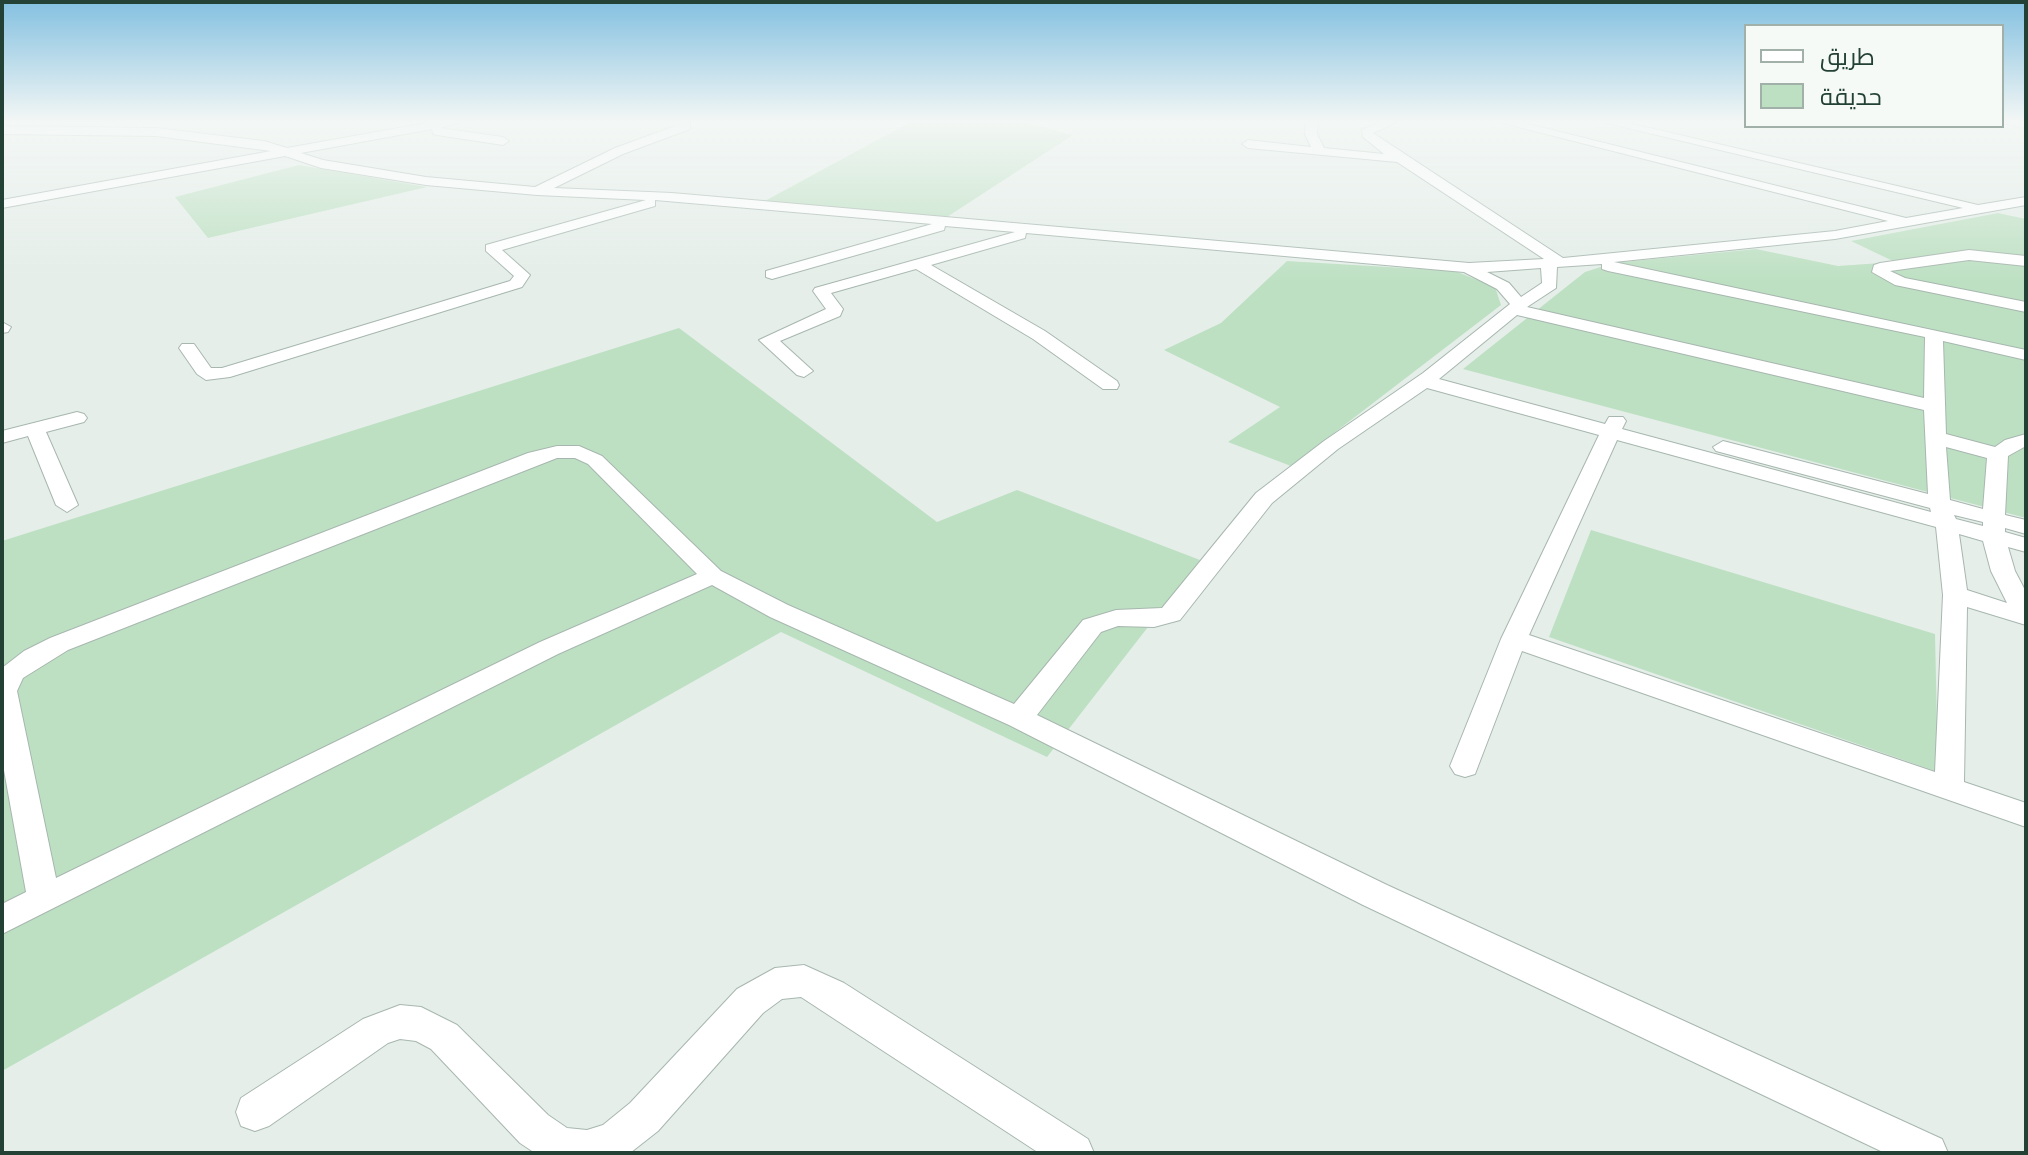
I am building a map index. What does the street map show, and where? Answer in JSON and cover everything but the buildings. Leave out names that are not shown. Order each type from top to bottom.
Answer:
[{"type":"street","points":[[2,204],[171,174]]},
{"type":"street","points":[[382,174],[537,191],[672,197],[1038,229],[1214,248],[1469,268],[1583,261],[1806,239],[2026,201]]},
{"type":"street","points":[[537,191],[572,174]]},
{"type":"street","points":[[1423,174],[1555,263]]},
{"type":"street","points":[[1713,174],[1906,222]]},
{"type":"street","points":[[1834,174],[1982,208]]},
{"type":"street","points":[[188,348],[206,374],[223,373],[516,284],[522,275],[491,248],[672,197]]},
{"type":"street","points":[[772,274],[953,223]]},
{"type":"street","points":[[804,371],[768,340],[834,312],[835,309],[821,291],[1038,229]]},
{"type":"street","points":[[2026,261],[1969,255],[1891,264],[1880,268],[1880,272],[1901,282],[2026,307]]},
{"type":"street","points":[[1583,261],[2026,355]]},
{"type":"street","points":[[1019,718],[1092,626],[1116,618],[1154,619],[1171,614],[1264,498],[1331,445],[1431,376],[1517,307],[1550,285],[1555,263]]},
{"type":"street","points":[[918,264],[1039,335],[1110,385]]},
{"type":"street","points":[[1469,268],[1503,286],[1517,307],[1934,406]]},
{"type":"street","points":[[1934,334],[1936,438],[1955,595],[1949,788]]},
{"type":"street","points":[[1431,376],[1994,528],[2026,545]]},
{"type":"street","points":[[2,437],[77,418]]},
{"type":"street","points":[[1465,766],[1514,639],[1614,426]]},
{"type":"street","points":[[35,429],[67,505]]},
{"type":"street","points":[[1936,438],[1998,454]]},
{"type":"street","points":[[1998,454],[2012,444],[2026,440]]},
{"type":"street","points":[[44,899],[3,691],[13,672],[33,657],[59,644],[535,457],[557,452],[579,452],[595,460],[713,576],[779,611],[1019,718],[1375,895],[1928,1153]]},
{"type":"street","points":[[1998,454],[1994,528],[2003,571],[2026,616]]},
{"type":"street","points":[[1994,528],[2026,527]]},
{"type":"street","points":[[2,920],[549,648],[713,576]]},
{"type":"street","points":[[1955,595],[2026,616]]},
{"type":"street","points":[[1514,639],[2026,815]]},
{"type":"street","points":[[255,1112],[376,1031],[400,1022],[421,1024],[444,1037],[534,1129],[561,1147],[587,1150],[614,1141],[644,1117],[750,1001],[775,984],[804,981],[832,995],[1074,1153]]},
{"type":"green space","points":[[265,174],[351,174],[427,187],[208,238],[175,197]]},
{"type":"green space","points":[[815,174],[1013,174],[947,217],[763,202]]},
{"type":"green space","points":[[1998,213],[2026,219],[2026,518],[1463,369],[1585,272],[1613,263],[1756,249],[1838,266],[1895,262],[1851,241]]},
{"type":"green space","points":[[1287,261],[1455,271],[1495,287],[1501,305],[1291,466],[1228,442],[1280,407],[1164,350],[1221,323]]},
{"type":"green space","points":[[679,328],[937,522],[1017,490],[1200,560],[1047,757],[781,632],[2,1071],[2,541]]},
{"type":"green space","points":[[1591,530],[1935,634],[1938,772],[1549,637]]}]
